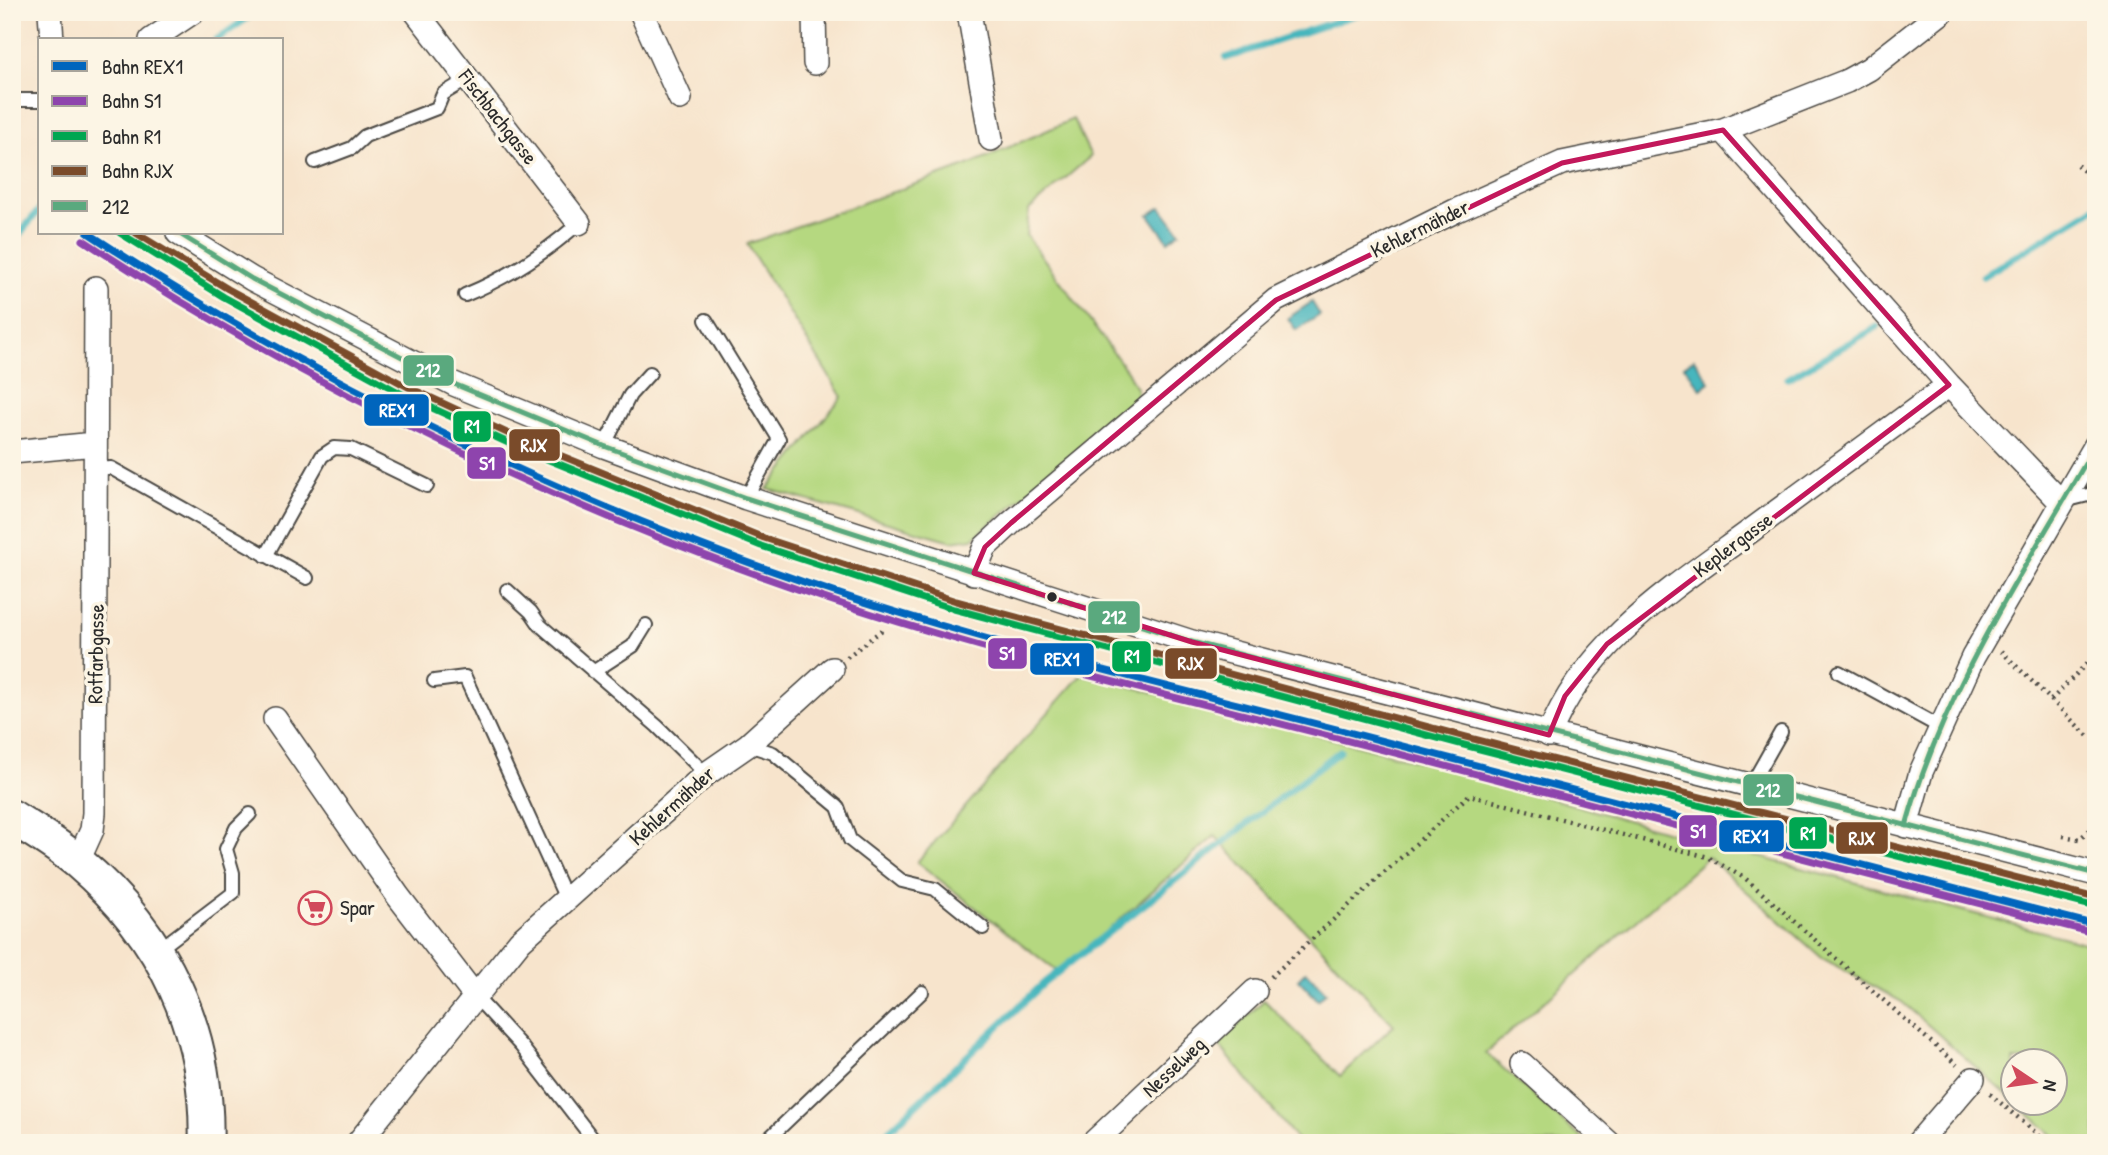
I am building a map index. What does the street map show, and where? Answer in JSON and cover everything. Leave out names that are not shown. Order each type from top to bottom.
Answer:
[{"type":"main road","points":[[12,817],[78,862],[136,920],[157,950],[173,977],[196,1041],[202,1075],[206,1143]]},
{"type":"street","points":[[50,12],[52,38]]},
{"type":"street","points":[[154,38],[193,12]]},
{"type":"street","name":"Fischbachgasse","points":[[416,12],[579,223]]},
{"type":"street","points":[[641,12],[680,98]]},
{"type":"street","points":[[814,12],[815,63]]},
{"type":"street","points":[[969,12],[991,139]]},
{"type":"street","name":"Kehlermähder","points":[[974,573],[982,552],[1002,531],[1276,300],[1455,211],[1562,163],[1723,130],[1869,69],[1942,12]]},
{"type":"street","points":[[1723,130],[1949,385],[2060,502]]},
{"type":"street","points":[[180,234],[252,279],[443,379],[604,446],[746,498],[1192,642],[2096,874]]},
{"type":"street","name":"Rotfarbgasse","points":[[78,862],[92,830],[94,813],[96,288]]},
{"type":"street","name":"Keplergasse","points":[[1549,735],[1565,696],[1607,644],[1726,549],[1949,385]]},
{"type":"street","points":[[12,452],[95,444]]},
{"type":"street","points":[[1906,827],[1921,772],[1984,634],[2096,445]]},
{"type":"street","name":"Kehlermähder","points":[[358,1143],[406,1086],[474,995],[520,941],[706,774],[748,745],[832,669]]},
{"type":"street","points":[[275,719],[398,896],[474,995]]},
{"type":"street","name":"Nesselweg","points":[[1093,1143],[1255,991]]},
{"type":"street","points":[[1522,1064],[1609,1143]]},
{"type":"street","points":[[1918,1143],[1973,1079]]},
{"type":"lane","points":[[315,162],[352,148],[365,136],[437,108],[443,94],[468,79]]},
{"type":"lane","points":[[12,100],[38,100]]},
{"type":"lane","points":[[465,295],[500,281],[509,271],[548,250],[579,223]]},
{"type":"lane","points":[[706,320],[779,439],[746,498]]},
{"type":"lane","points":[[604,446],[630,394],[650,373]]},
{"type":"lane","points":[[266,556],[322,456],[334,448],[351,449],[427,486]]},
{"type":"lane","points":[[95,468],[111,468],[307,578]]},
{"type":"lane","points":[[2060,502],[2096,493]]},
{"type":"lane","points":[[507,590],[531,612],[540,625],[657,726],[706,774]]},
{"type":"lane","points":[[593,672],[633,646],[646,625]]},
{"type":"lane","points":[[1839,672],[1940,727]]},
{"type":"lane","points":[[434,681],[466,677],[566,899]]},
{"type":"lane","points":[[1750,787],[1781,732]]},
{"type":"lane","points":[[748,745],[774,753],[838,807],[850,840],[902,881],[935,889],[983,928]]},
{"type":"lane","points":[[157,950],[233,893],[233,873],[226,849],[236,828],[250,814]]},
{"type":"lane","points":[[764,1143],[922,992]]},
{"type":"lane","points":[[474,995],[522,1046],[596,1143]]},
{"type":"path","points":[[2077,164],[2096,182]]},
{"type":"path","points":[[832,669],[882,629]]},
{"type":"path","points":[[1984,634],[2088,736]]},
{"type":"path","points":[[2051,701],[2096,654]]},
{"type":"path","points":[[1255,991],[1469,794],[1708,857],[1746,879],[2041,1140],[2048,1143]]},
{"type":"path","points":[[2063,836],[2079,839],[2096,825]]},
{"type":"highlighted area","points":[[1723,130],[1949,385],[1607,644],[1565,696],[1549,735],[1192,642],[974,573],[985,547],[1011,523],[1276,300],[1562,163]]},
{"type":"green space","points":[[1073,119],[1091,156],[1029,210],[1026,235],[1127,371],[1137,390],[1135,406],[973,538],[952,541],[767,489],[842,397],[747,244],[966,166]]},
{"type":"green space","points":[[1082,674],[1426,763],[1718,846],[2096,946],[2096,1143],[2062,1143],[2031,1116],[2070,1116],[2070,1046],[2000,1046],[2000,1089],[1902,1002],[1822,958],[1708,857],[1486,1053],[1587,1143],[1300,1143],[1218,1044],[1264,1000],[1340,1076],[1394,1025],[1215,836],[1059,973],[917,862]]},
{"type":"water","points":[[1161,207],[1180,232],[1168,241],[1149,215]]},
{"type":"water","points":[[1312,302],[1320,315],[1296,330],[1288,318]]},
{"type":"water","points":[[1694,359],[1710,382],[1701,389],[1684,366]]},
{"type":"water","points":[[1306,971],[1326,992],[1318,1000],[1298,979]]},
{"type":"waterway","points":[[219,38],[256,12]]},
{"type":"waterway","points":[[1226,58],[1364,12]]},
{"type":"waterway","points":[[1983,276],[2096,207]]},
{"type":"waterway","points":[[12,243],[38,211]]},
{"type":"waterway","points":[[1788,378],[1877,327]]},
{"type":"waterway","points":[[876,1143],[1044,983],[1340,751]]},
{"type":"rail line","name":"REX1","points":[[90,234],[178,290],[271,343],[462,443],[660,529],[760,567],[925,621],[1054,657],[2096,925]]},
{"type":"rail line","name":"R1","points":[[122,234],[224,297],[404,395],[517,447],[761,546],[954,609],[1464,745],[2096,907]]},
{"type":"rail line","name":"RJX","points":[[138,234],[228,289],[408,387],[520,439],[764,538],[956,601],[1466,737],[2096,898]]},
{"type":"rail line","name":"S1","points":[[83,240],[267,351],[458,450],[655,536],[857,609],[1050,665],[2094,933]]},
{"type":"transit line","name":"212","points":[[180,234],[252,279],[454,384],[604,446],[746,498],[1192,642],[2096,874]]},
{"type":"transit line","name":"212","points":[[1906,826],[1922,775],[1964,677],[2015,583],[2096,445]]},
{"type":"place","name":"Spar","points":[[315,908]]}]
